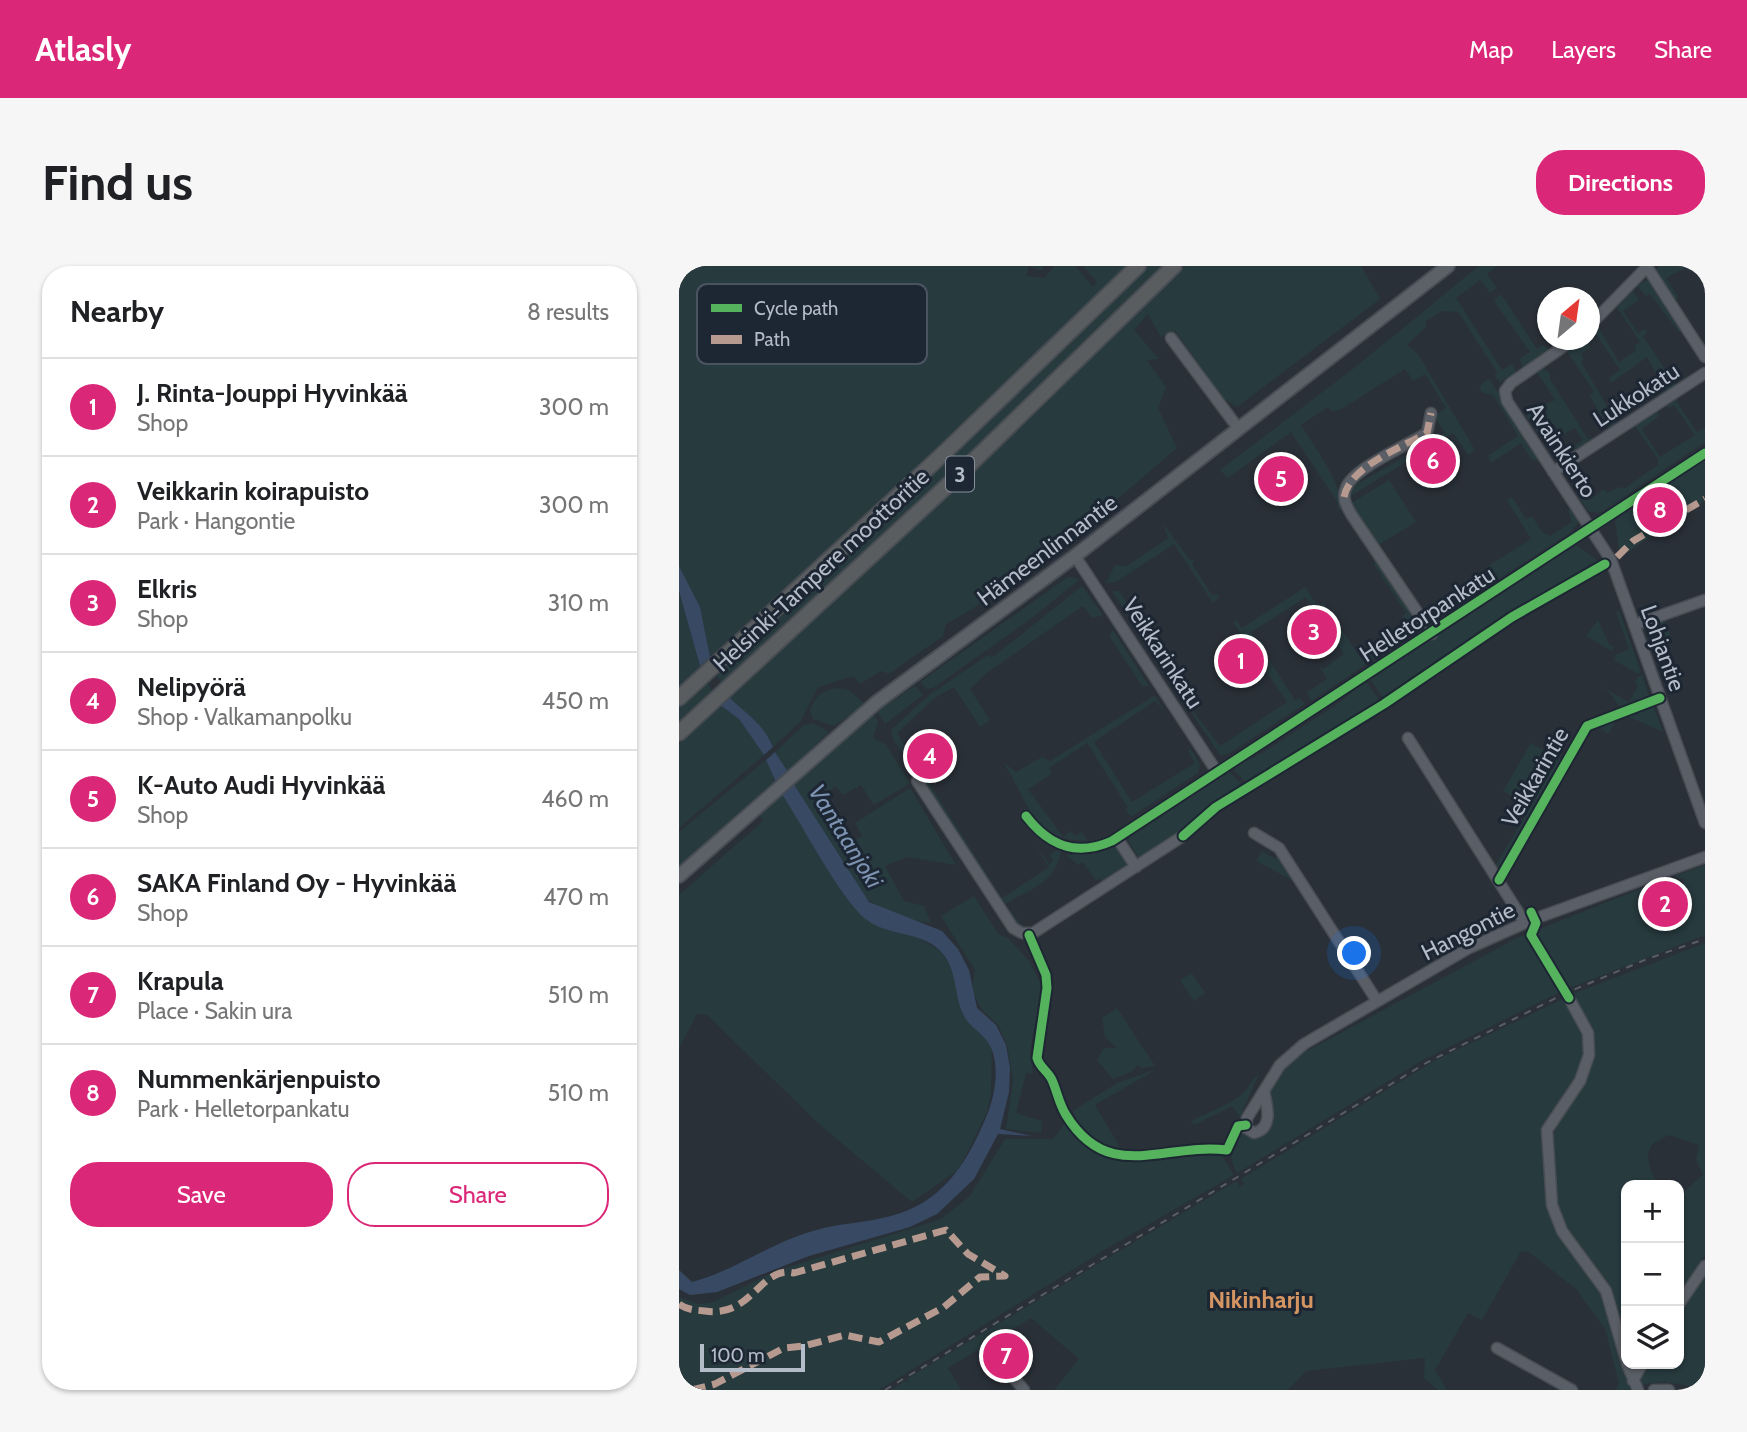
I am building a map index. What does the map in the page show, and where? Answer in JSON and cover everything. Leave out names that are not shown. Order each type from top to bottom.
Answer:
[{"type":"highway","name":"Helsinki-Tampere moottoritie","points":[[683,694],[944,453],[1138,266]]},
{"type":"highway","name":"Helsinki-Tampere moottoritie","points":[[679,733],[972,463],[1174,266]]},
{"type":"main road","name":"Hämeenlinnantie","points":[[679,876],[877,702],[1075,556],[1448,266]]},
{"type":"street","points":[[1600,315],[1647,266]]},
{"type":"street","name":"Lukkokatu","points":[[1647,266],[1705,356]]},
{"type":"street","points":[[1171,338],[1238,428]]},
{"type":"street","name":"Avainkierto","points":[[1559,350],[1511,383],[1505,391],[1507,401],[1591,530]]},
{"type":"street","name":"Lukkokatu","points":[[1553,472],[1705,373]]},
{"type":"street","points":[[1431,414],[1427,433],[1367,468],[1346,485],[1344,497],[1350,514],[1432,634]]},
{"type":"street","name":"Helletorpankatu","points":[[1026,816],[1038,831],[1061,846],[1087,849],[1117,838],[1705,453]]},
{"type":"street","name":"Lohjantie","points":[[1591,530],[1611,560],[1705,823]]},
{"type":"street","name":"Veikkarinkatu","points":[[1075,556],[1217,772]]},
{"type":"street","points":[[1634,625],[1705,600]]},
{"type":"street","points":[[1408,738],[1525,923]]},
{"type":"street","points":[[917,781],[1016,932],[1033,933],[1182,836]]},
{"type":"street","points":[[1254,833],[1279,848],[1377,1001]]},
{"type":"street","points":[[1117,838],[1136,867]]},
{"type":"street","name":"Hangontie","points":[[1264,1091],[1280,1065],[1304,1044],[1469,948],[1525,923],[1705,857]]},
{"type":"street","points":[[1569,998],[1588,1033],[1589,1055],[1580,1081],[1547,1130],[1552,1205],[1562,1231],[1606,1291],[1621,1342]]},
{"type":"street","points":[[1684,1297],[1705,1266]]},
{"type":"street","points":[[1497,1348],[1572,1390]]},
{"type":"street","points":[[1007,1370],[1024,1390]]},
{"type":"street","points":[[1654,1390],[1669,1390]]},
{"type":"green space","points":[[679,266],[1029,266],[1026,276],[1044,278],[1055,266],[1075,266],[1093,287],[1097,282],[1083,266],[1127,266],[978,410],[710,657],[700,607],[679,566]]},
{"type":"green space","points":[[1029,266],[1044,266],[1041,271]]},
{"type":"green space","points":[[1145,266],[1167,266],[1054,378],[722,685],[715,671]]},
{"type":"green space","points":[[1185,266],[1361,266],[1380,299],[1237,407],[1223,398],[1175,331],[1161,337],[1148,314],[1134,330],[1159,359],[1147,360],[1166,387],[1158,408],[1177,448],[1066,542],[1008,586],[946,624],[943,636],[889,674],[881,671],[860,684],[853,676],[818,687],[800,722],[773,747],[759,726],[729,697],[1027,421]]},
{"type":"green space","points":[[1479,266],[1497,266],[1487,274],[1497,288],[1490,293],[1480,280],[1456,298],[1502,370],[1512,364],[1516,372],[1500,382],[1495,376],[1497,372],[1458,312],[1442,311],[1426,321],[1426,327],[1407,345],[1418,354],[1475,450],[1468,455],[1453,433],[1349,497],[1348,490],[1445,433],[1434,416],[1446,408],[1425,374],[1413,381],[1405,369],[1343,408],[1333,412],[1328,407],[1301,425],[1332,475],[1343,509],[1338,509],[1337,501],[1291,432],[1228,478],[1220,470],[1358,365]]},
{"type":"green space","points":[[1659,266],[1689,266],[1666,278],[1678,297],[1674,301],[1655,272]]},
{"type":"green space","points":[[1649,279],[1684,329],[1679,332],[1650,294],[1646,296],[1637,286]]},
{"type":"green space","points":[[1633,291],[1639,300],[1623,311],[1638,333],[1645,329],[1647,333],[1643,336],[1675,384],[1681,384],[1667,393],[1647,357],[1611,383],[1609,378],[1620,370],[1600,340],[1600,330],[1619,362],[1636,351],[1634,346],[1640,342],[1617,307]]},
{"type":"green space","points":[[1501,294],[1537,350],[1550,350],[1523,367],[1520,359],[1530,352],[1494,301]]},
{"type":"green space","points":[[1587,350],[1581,354],[1584,359],[1581,362],[1618,425],[1610,431],[1590,396],[1594,391],[1567,352]]},
{"type":"green space","points":[[1542,368],[1550,373],[1550,379],[1588,439],[1602,436],[1574,453],[1573,447],[1583,440],[1575,428],[1562,435],[1553,423],[1544,429],[1567,458],[1560,463],[1526,416],[1530,413],[1536,420],[1547,412],[1543,405],[1555,400],[1537,372]]},
{"type":"green space","points":[[1486,380],[1490,380],[1542,461],[1532,460],[1521,443],[1491,463],[1488,456],[1518,436],[1493,395],[1483,393],[1479,387]]},
{"type":"green space","points":[[1678,395],[1677,402],[1697,432],[1705,428],[1705,442],[1600,513],[1589,512],[1577,495],[1584,490],[1590,499],[1604,489],[1607,493],[1618,487],[1625,488],[1658,465],[1658,459],[1635,426],[1628,428],[1656,410],[1659,416],[1642,429],[1660,457],[1695,435],[1674,405],[1669,408],[1665,404]]},
{"type":"green space","points":[[1705,458],[1705,501],[1620,557],[1615,520]]},
{"type":"green space","points":[[1389,480],[1416,522],[1377,546],[1350,504]]},
{"type":"green space","points":[[1512,497],[1526,519],[1532,516],[1542,532],[1550,536],[1572,522],[1568,510],[1573,507],[1580,520],[1571,532],[1494,582],[1485,568],[1531,539],[1507,500]]},
{"type":"green space","points":[[1163,523],[1189,559],[1195,560],[1192,564],[1212,595],[1217,594],[1219,597],[1213,603],[1174,544],[1116,582],[1106,583],[1115,565],[1127,566],[1168,538]]},
{"type":"green space","points":[[1575,544],[1602,564],[1592,566],[1499,623],[1386,702],[1370,679]]},
{"type":"green space","points":[[1377,561],[1423,627],[1416,632],[1412,631],[1402,617],[1406,613],[1373,563]]},
{"type":"green space","points":[[1477,574],[1486,587],[1430,624],[1421,611]]},
{"type":"green space","points":[[1068,577],[1080,579],[1032,618],[933,688],[926,689],[920,682]]},
{"type":"green space","points":[[1082,586],[1103,615],[1092,618],[1083,606],[988,672],[970,689],[990,720],[980,727],[954,687],[936,697],[897,733],[1002,898],[1049,867],[1029,837],[1049,864],[1053,861],[1050,855],[1057,850],[1061,851],[1054,871],[1048,878],[1005,904],[1025,930],[1017,929],[893,739],[891,730],[929,695],[988,655],[993,657]]},
{"type":"green space","points":[[1305,587],[1318,606],[1324,603],[1362,660],[1405,634],[1406,638],[1311,701],[1307,692],[1327,679],[1320,667],[1323,669],[1344,654],[1306,597],[1251,632],[1295,700],[1300,698],[1305,704],[1228,754],[1220,755],[1190,707],[1220,746],[1287,702],[1233,622],[1236,620],[1242,628]]},
{"type":"green space","points":[[679,591],[700,666],[679,687]]},
{"type":"green space","points":[[1112,591],[1119,591],[1150,637],[1147,645]]},
{"type":"green space","points":[[1619,610],[1641,672],[1638,674],[1614,660],[1616,655],[1613,656],[1629,649],[1616,612]]},
{"type":"green space","points":[[1664,618],[1672,639],[1652,647],[1645,628]]},
{"type":"green space","points":[[1598,620],[1610,646],[1614,645],[1612,651],[1586,636]]},
{"type":"green space","points":[[1113,630],[1149,686],[1142,686],[1109,636]]},
{"type":"green space","points":[[1642,675],[1650,699],[1621,709],[1611,694],[1598,685],[1629,702],[1638,686],[1635,684],[1637,677]]},
{"type":"green space","points":[[706,680],[713,693],[679,726],[679,705]]},
{"type":"green space","points":[[1366,681],[1382,704],[1248,784],[1231,768],[1261,754],[1336,705]]},
{"type":"green space","points":[[915,686],[923,695],[885,724],[877,711]]},
{"type":"green space","points":[[836,688],[849,690],[866,705],[834,726],[813,719],[810,710],[814,701],[823,693]]},
{"type":"green space","points":[[1155,695],[1163,709],[1155,701],[1094,742],[1132,802],[1195,763],[1188,751],[1191,749],[1200,764],[1198,773],[1131,817],[1087,743],[1049,768],[1052,774],[1028,789],[1063,837],[1071,831],[1075,836],[1082,832],[1087,840],[1069,839],[1054,835],[1043,827],[1026,804],[1003,762],[1016,772],[1042,757],[1050,761]]},
{"type":"green space","points":[[1652,703],[1663,732],[1627,716],[1616,721],[1608,734],[1595,723]]},
{"type":"green space","points":[[720,705],[739,719],[764,755],[679,828],[679,744]]},
{"type":"green space","points":[[872,714],[878,721],[873,738],[886,745],[910,783],[874,805],[861,785],[843,795],[836,787],[816,797],[832,825],[838,822],[843,827],[841,834],[848,844],[862,836],[855,823],[910,788],[956,865],[907,857],[885,866],[904,901],[924,906],[931,923],[891,913],[858,890],[793,783]]},
{"type":"green space","points":[[813,723],[829,732],[788,772],[775,752],[804,725]]},
{"type":"green space","points":[[1531,743],[1564,762],[1498,872],[1495,866],[1530,808],[1503,791]]},
{"type":"green space","points":[[766,760],[776,782],[679,868],[679,832]]},
{"type":"green space","points":[[1228,771],[1243,786],[1140,860],[1126,837]]},
{"type":"green space","points":[[781,793],[852,902],[888,930],[919,938],[942,952],[952,969],[964,1017],[981,1031],[992,1049],[991,1094],[987,1112],[958,1170],[912,1202],[819,1124],[707,1015],[697,1014],[679,1048],[679,895],[763,821],[759,815]]},
{"type":"green space","points":[[1117,845],[1129,866],[1104,884],[1100,878],[1096,881],[1083,862],[1078,865],[1066,855],[1092,853]]},
{"type":"green space","points":[[1262,851],[1275,859],[1278,855],[1297,883],[1256,861]]},
{"type":"green space","points":[[1705,865],[1705,935],[1567,989],[1565,985],[1560,987],[1562,991],[1423,1060],[1237,1173],[1231,1150],[1239,1127],[1259,1136],[1269,1091],[1294,1058],[1517,938],[1670,877],[1671,884],[1678,888],[1684,884],[1684,879],[1674,876]]},
{"type":"green space","points":[[974,896],[998,934],[1008,938],[1029,961],[1042,986],[1030,1051],[1033,1074],[1026,1073],[1016,1113],[1042,1121],[1041,1133],[1006,1129],[1013,1080],[1007,1045],[998,1025],[983,1011],[972,992],[975,970],[941,916]]},
{"type":"green space","points":[[1705,943],[1705,1255],[1684,1290],[1684,1192],[1703,1175],[1696,1160],[1699,1145],[1669,1135],[1650,1148],[1648,1157],[1656,1180],[1621,1180],[1621,1330],[1614,1304],[1564,1228],[1556,1209],[1551,1142],[1558,1124],[1557,1116],[1576,1093],[1592,1040],[1570,995]]},
{"type":"green space","points":[[1192,973],[1205,993],[1194,1001],[1180,980]]},
{"type":"green space","points":[[1565,998],[1578,1018],[1587,1044],[1581,1071],[1548,1120],[1543,1136],[1548,1200],[1604,1295],[1621,1351],[1621,1369],[1626,1369],[1632,1388],[1630,1390],[1616,1390],[1619,1383],[1605,1329],[1576,1289],[1529,1252],[1521,1251],[1482,1320],[1468,1313],[1435,1370],[1447,1390],[1438,1390],[1424,1378],[1425,1358],[1306,1371],[1288,1390],[1054,1390],[1079,1359],[1031,1318],[948,1368],[961,1390],[891,1390],[905,1381],[909,1383],[907,1379],[918,1372],[1233,1183],[1237,1181],[1240,1187],[1244,1184],[1241,1179],[1434,1061]]},
{"type":"green space","points":[[1117,1008],[1155,1066],[1142,1068],[1138,1065],[1133,1071],[1113,1079],[1097,1060],[1104,1048],[1117,1048],[1105,1037],[1102,1018]]},
{"type":"green space","points":[[1157,1069],[1095,1105],[1124,1154],[1099,1145],[1085,1134],[1073,1111],[1117,1083]]},
{"type":"green space","points":[[1259,1074],[1240,1117],[1232,1106],[1194,1125],[1191,1121],[1244,1093]]},
{"type":"green space","points":[[1067,1121],[1083,1141],[1100,1153],[1117,1159],[1136,1161],[1221,1154],[1234,1175],[1106,1249],[879,1390],[679,1390],[679,1297],[699,1304],[713,1302],[776,1271],[941,1219],[970,1196],[1005,1139],[1053,1139]]},
{"type":"green space","points":[[1705,1271],[1705,1388],[1664,1382],[1639,1385],[1644,1369],[1684,1369],[1684,1301]]},
{"type":"water","points":[[679,566],[700,607],[710,657],[700,666],[679,591]]},
{"type":"water","points":[[729,697],[759,725],[769,739],[773,747],[764,755],[739,719],[720,705]]},
{"type":"water","points":[[775,752],[788,772],[776,782],[766,760]]},
{"type":"water","points":[[793,783],[869,902],[942,931],[958,949],[969,970],[977,1008],[996,1025],[1006,1045],[1010,1068],[1009,1092],[1000,1129],[1032,1136],[998,1134],[974,1179],[937,1214],[910,1227],[809,1256],[717,1292],[690,1295],[679,1289],[679,1270],[692,1282],[723,1271],[797,1236],[823,1228],[891,1216],[924,1202],[949,1181],[959,1168],[977,1138],[993,1096],[996,1068],[992,1050],[963,1014],[948,961],[927,941],[876,925],[857,911],[834,880],[781,793]]},
{"type":"railway","points":[[885,1390],[1426,1063],[1566,993],[1647,959],[1705,939]]},
{"type":"marked path","points":[[1344,497],[1348,486],[1366,467],[1427,433],[1431,413]]},
{"type":"marked path","points":[[1617,557],[1633,541],[1705,499]]},
{"type":"marked path","points":[[679,1304],[694,1310],[721,1311],[734,1307],[764,1283],[782,1273],[794,1273],[946,1230],[968,1254],[1005,1276],[980,1277],[944,1307],[879,1342],[845,1335],[804,1346],[784,1348],[715,1384],[692,1390]]},
{"type":"cycle path","points":[[1026,816],[1044,835],[1064,846],[1087,848],[1112,841],[1705,453]]},
{"type":"cycle path","points":[[1183,836],[1216,807],[1384,704],[1512,617],[1605,564]]},
{"type":"cycle path","name":"Veikkarintie","points":[[1499,880],[1587,726],[1660,698]]},
{"type":"cycle path","points":[[1531,912],[1536,923],[1531,935],[1569,998]]},
{"type":"cycle path","points":[[1029,935],[1046,975],[1047,988],[1037,1058],[1052,1080],[1066,1115],[1083,1136],[1100,1149],[1119,1155],[1139,1156],[1204,1149],[1227,1150],[1238,1126],[1246,1125]]},
{"type":"place","name":"SAKA Finland Oy - Hyvinkää","points":[[1433,461]]},
{"type":"place","name":"K-Auto Audi Hyvinkää","points":[[1281,479]]},
{"type":"place","name":"Nummenkärjenpuisto","points":[[1660,510]]},
{"type":"place","name":"Elkris","points":[[1314,632]]},
{"type":"place","name":"J. Rinta-Jouppi Hyvinkää","points":[[1241,661]]},
{"type":"place","name":"Nelipyörä","points":[[930,756]]},
{"type":"place","name":"Veikkarin koirapuisto","points":[[1665,904]]},
{"type":"place","name":"Krapula","points":[[1006,1356]]},
{"type":"district","name":"Nikinharju","points":[[1261,1299]]},
{"type":"water label","name":"Vantaanjoki","points":[[846,836]]}]
